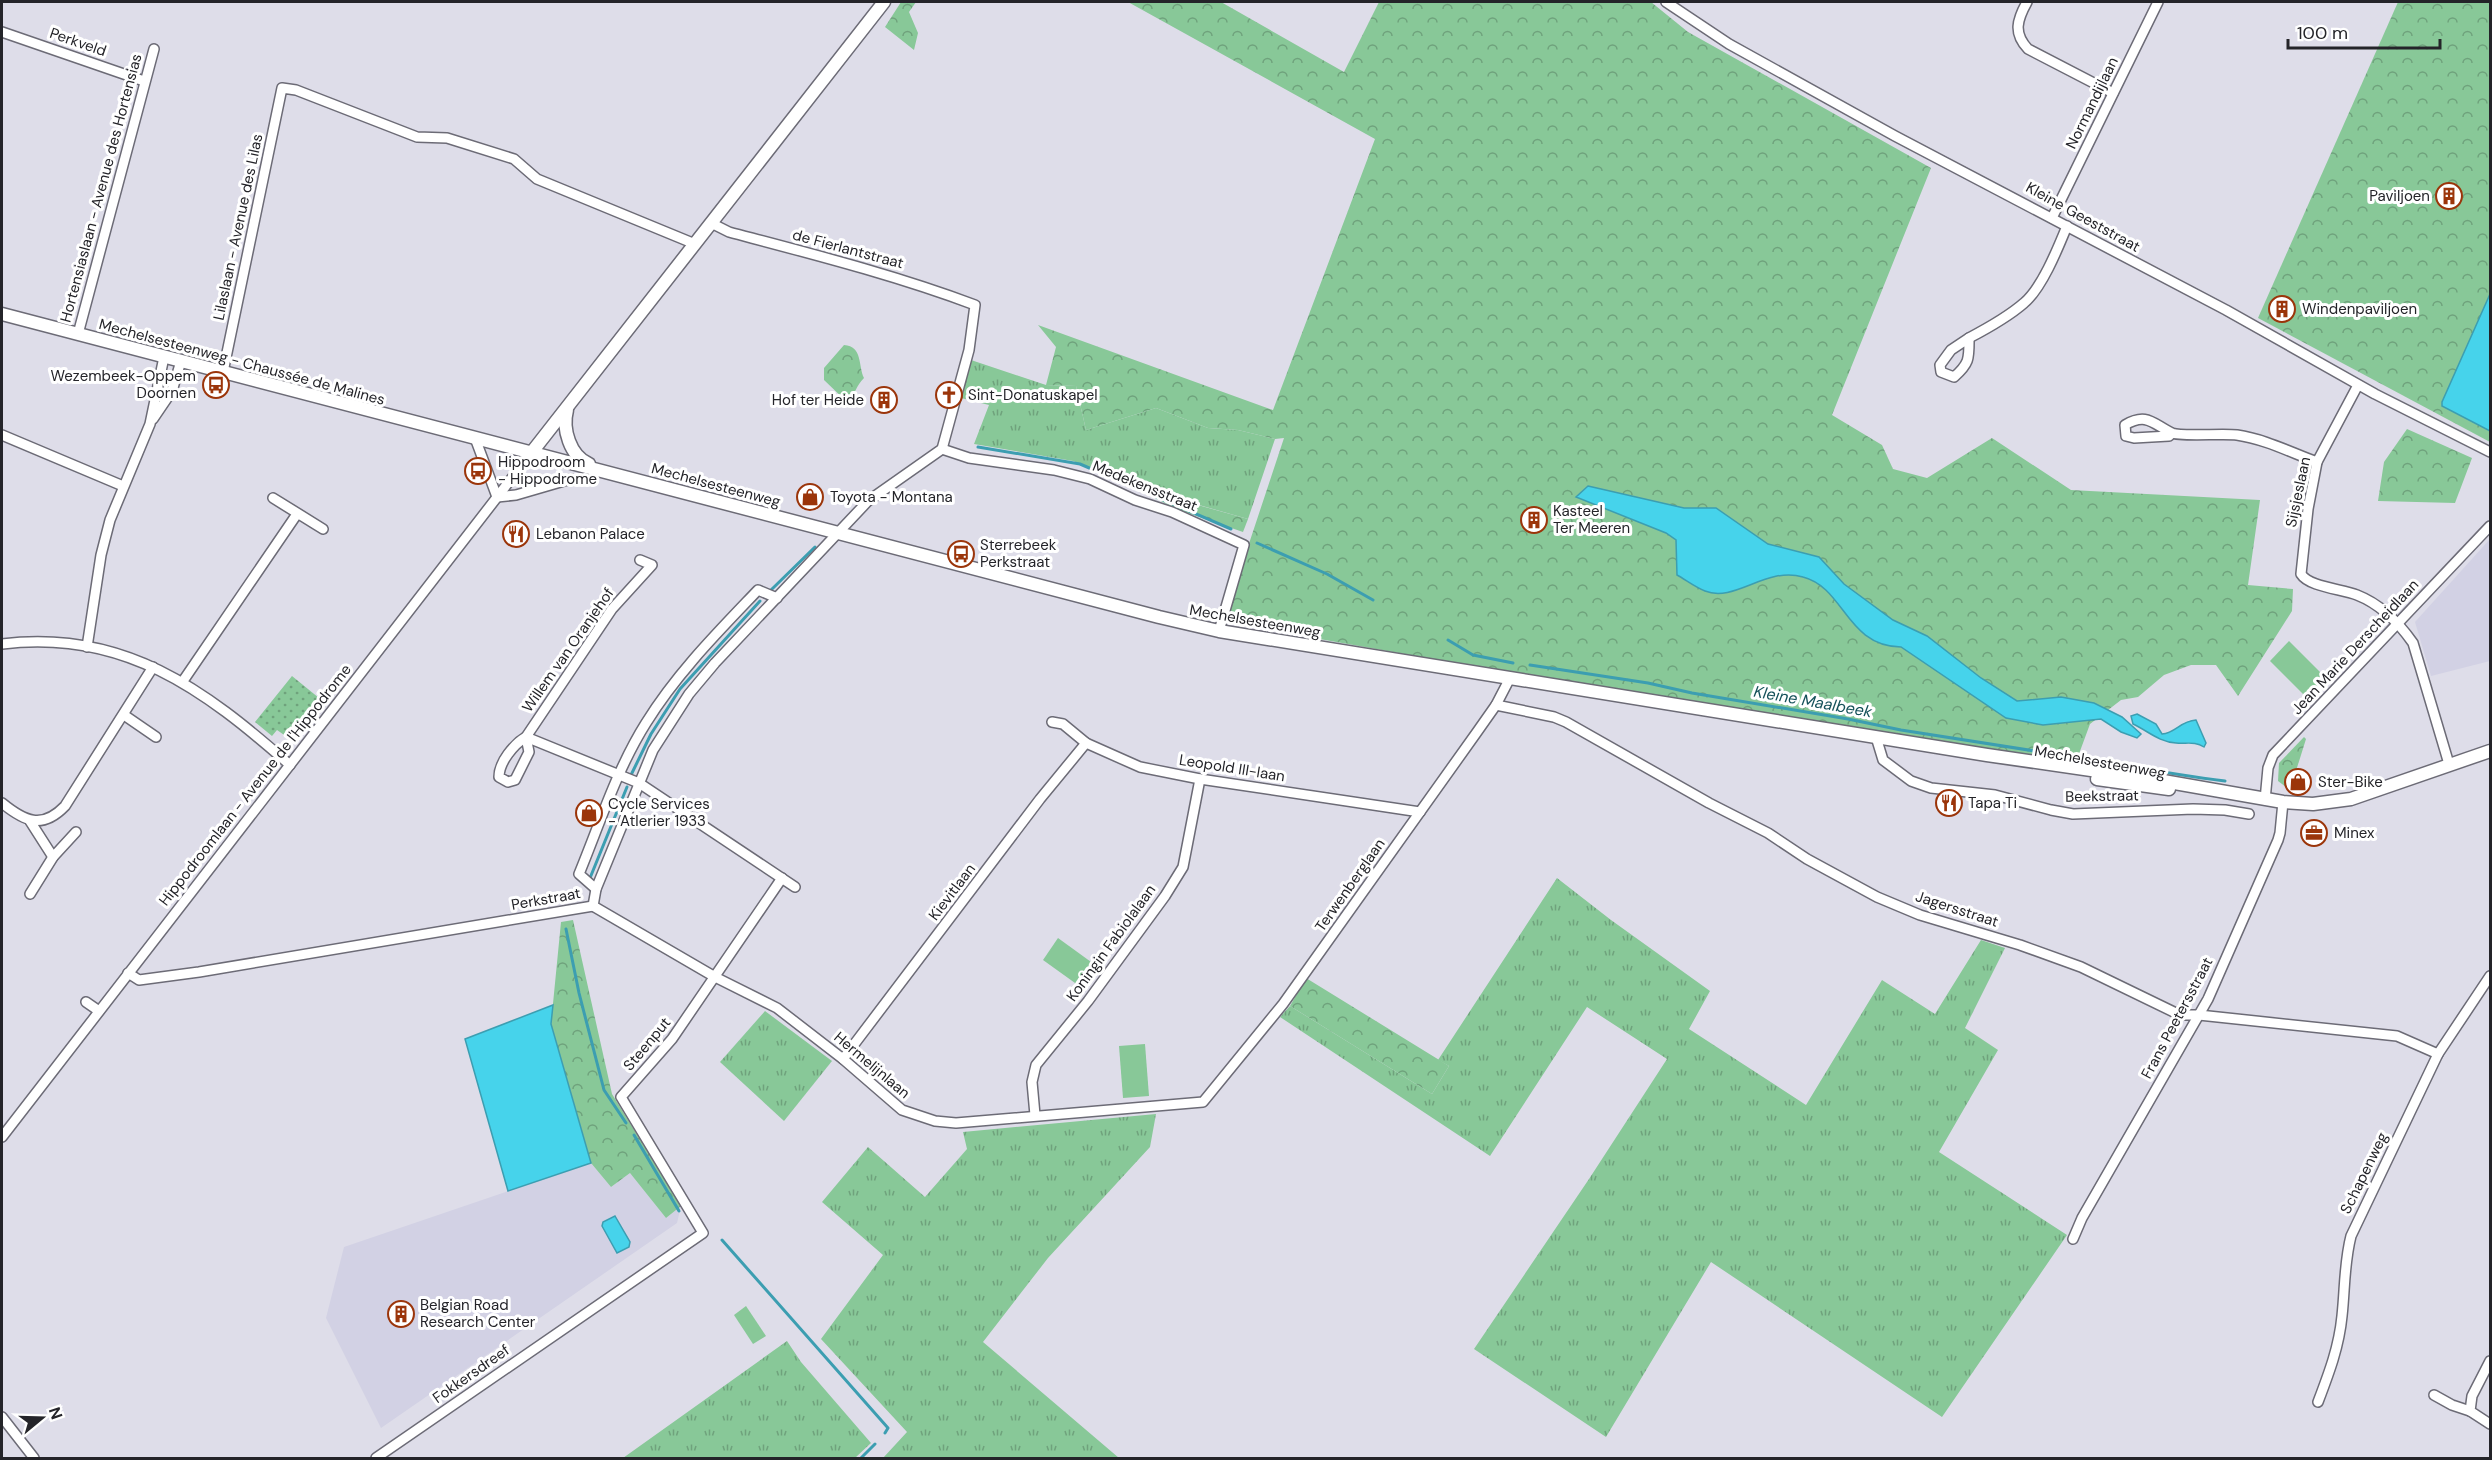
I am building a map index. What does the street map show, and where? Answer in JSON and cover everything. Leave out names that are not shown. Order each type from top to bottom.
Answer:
[{"type":"main road","points":[[532,452],[884,2]]},
{"type":"main road","name":"Mechelsesteenweg - Chaussée de Malines","points":[[2,314],[532,452]]},
{"type":"main road","points":[[567,408],[564,424],[575,453],[583,462],[601,470]]},
{"type":"main road","name":"Mechelsesteenweg","points":[[532,452],[1149,615],[1219,631],[1987,755],[2055,772],[2152,788],[2208,790],[2265,800],[2313,804],[2351,799],[2490,751]]},
{"type":"street","name":"Kleine Geeststraat","points":[[1666,2],[1729,44],[1895,136],[2226,310],[2358,385],[2490,452]]},
{"type":"street","points":[[2027,2],[2018,18],[2017,27],[2028,49],[2113,93]]},
{"type":"street","name":"Normandijlaan","points":[[2052,218],[2158,2]]},
{"type":"street","name":"Perkveld","points":[[2,32],[144,81]]},
{"type":"street","name":"Hortensiaslaan - Avenue des Hortensias","points":[[78,334],[154,49]]},
{"type":"street","name":"Lilaslaan - Avenue des Lilas","points":[[223,372],[282,88],[296,90],[417,137],[447,138],[514,159],[537,179],[695,244]]},
{"type":"street","name":"de Fierlantstraat","points":[[711,223],[729,232],[875,271],[975,305],[969,350],[942,449]]},
{"type":"street","points":[[1969,338],[1998,322],[2026,302],[2037,286],[2067,226]]},
{"type":"street","points":[[150,424],[164,357]]},
{"type":"street","points":[[87,647],[101,555],[110,520],[150,424],[172,391],[181,361]]},
{"type":"street","name":"Sijsjeslaan","points":[[2358,385],[2317,462],[2300,569],[2303,578],[2308,582],[2359,595],[2384,611],[2397,624]]},
{"type":"street","points":[[2172,433],[2237,435],[2317,462]]},
{"type":"street","points":[[2,435],[123,486]]},
{"type":"street","points":[[475,438],[497,497],[516,495],[571,479]]},
{"type":"street","name":"Perkstraat","points":[[128,973],[139,980],[200,972],[593,906],[596,888],[653,750],[689,694],[873,496],[942,449]]},
{"type":"street","name":"Medekensstraat","points":[[942,449],[957,456],[1090,478],[1135,500],[1172,512],[1244,545],[1219,631]]},
{"type":"street","name":"Hippodroomlaan - Avenue de l'Hippodrome","points":[[2,1137],[532,452]]},
{"type":"street","points":[[273,498],[323,529]]},
{"type":"street","points":[[183,681],[297,514]]},
{"type":"street","name":"Jean Marie Derscheidlaan","points":[[2265,800],[2268,768],[2273,755],[2490,526]]},
{"type":"street","name":"Willem van Oranjehof","points":[[526,737],[529,752],[515,780],[508,782],[499,777],[499,769],[517,742],[526,737],[612,609],[652,565],[640,560]]},
{"type":"street","points":[[596,888],[579,874],[620,775],[645,724],[669,689],[708,642],[758,590],[777,598]]},
{"type":"street","points":[[2397,624],[2413,643],[2449,764]]},
{"type":"street","points":[[2,644],[48,642],[87,647],[153,667],[183,681],[226,710],[290,765]]},
{"type":"street","points":[[2,803],[18,816],[30,821],[48,819],[57,815],[65,807],[153,667]]},
{"type":"street","name":"Terwenberglaan","points":[[1203,1102],[1283,1004],[1496,705],[1510,678]]},
{"type":"street","name":"Jagersstraat","points":[[1496,705],[1554,717],[1566,722],[1709,803],[1768,833],[1816,864],[1877,897],[1920,915],[2020,945],[2081,967],[2180,1016],[2199,1015],[2397,1036],[2438,1054]]},
{"type":"street","points":[[124,715],[156,737]]},
{"type":"street","name":"Leopold III-laan","points":[[1052,722],[1064,724],[1086,743],[1140,767],[1200,779],[1420,812]]},
{"type":"street","name":"Willem van Oranjehof","points":[[526,737],[639,783]]},
{"type":"street","name":"Beekstraat","points":[[1876,737],[1883,760],[1911,781],[1930,788],[1995,795],[2073,814],[2209,809],[2249,814]]},
{"type":"street","name":"Kievitlaan","points":[[843,1059],[1040,799],[1086,743]]},
{"type":"street","name":"Koningin Fabiolalaan","points":[[1035,1115],[1032,1082],[1035,1065],[1088,1001],[1165,896],[1183,867],[1200,779]]},
{"type":"street","points":[[639,783],[795,886]]},
{"type":"street","name":"Frans Peetersstraat","points":[[2073,1239],[2082,1218],[2214,985],[2280,833],[2283,802]]},
{"type":"street","points":[[30,821],[53,857]]},
{"type":"street","points":[[30,894],[53,857],[76,832]]},
{"type":"street","name":"Steenput","points":[[703,1233],[621,1097],[672,1039],[782,878]]},
{"type":"street","name":"Hermelijnlaan","points":[[593,906],[716,977],[777,1008],[843,1059],[902,1110],[935,1121],[956,1123],[1203,1102]]},
{"type":"street","name":"Schapenweg","points":[[2318,1402],[2336,1353],[2342,1316],[2345,1265],[2351,1236],[2438,1054],[2490,976]]},
{"type":"street","points":[[86,1002],[99,1011]]},
{"type":"street","name":"Fokkersdreef","points":[[376,1458],[703,1233]]},
{"type":"street","points":[[2470,1411],[2472,1396],[2490,1361]]},
{"type":"street","points":[[2434,1395],[2452,1405],[2470,1411],[2490,1424]]},
{"type":"street","points":[[2,1417],[34,1458]]},
{"type":"shaded area","points":[[2490,539],[2490,661],[2431,676],[2415,622]]},
{"type":"shaded area","points":[[591,1163],[611,1187],[630,1173],[666,1218],[681,1206],[677,1223],[381,1428],[326,1318],[344,1247]]},
{"type":"green space","points":[[901,2],[916,2],[909,12],[918,33],[914,50],[885,27]]},
{"type":"green space","points":[[1128,2],[1221,2],[1344,72],[1379,2],[1651,2],[1688,32],[1931,168],[1832,415],[1882,445],[1893,469],[1927,478],[1992,438],[2071,490],[2260,500],[2248,585],[2293,589],[2292,611],[2238,696],[2216,665],[2191,665],[2164,675],[2138,697],[2121,700],[2090,724],[2076,762],[2015,755],[1631,694],[1223,622],[1284,438],[1275,439],[1238,430],[1208,428],[1156,408],[1086,430],[1076,386],[1046,385],[1056,347],[1038,325],[1273,410],[1375,139]]},
{"type":"green space","points":[[2398,2],[2490,2],[2490,442],[2258,318]]},
{"type":"green space","points":[[844,345],[850,346],[857,353],[864,378],[848,403],[824,380],[824,368]]},
{"type":"green space","points":[[971,360],[1046,385],[1076,386],[1086,430],[1156,408],[1208,428],[1238,430],[1275,439],[1248,519],[1150,491],[1073,461],[974,444],[989,405],[961,398]]},
{"type":"green space","points":[[2407,429],[2472,458],[2455,503],[2378,501],[2384,462]]},
{"type":"green space","points":[[1130,486],[1248,519],[1243,532],[1179,510]]},
{"type":"green space","points":[[2289,641],[2326,678],[2307,698],[2270,661]]},
{"type":"green space","points":[[292,676],[319,698],[287,737],[277,730],[272,736],[255,722]]},
{"type":"green space","points":[[2304,737],[2306,739],[2290,790],[2278,781],[2279,763]]},
{"type":"green space","points":[[1557,878],[1710,991],[1689,1029],[1806,1105],[1882,980],[1935,1014],[1981,940],[2005,948],[1965,1028],[1998,1050],[1939,1152],[2067,1235],[1942,1417],[1711,1262],[1606,1437],[1474,1349],[1667,1059],[1587,1007],[1490,1156],[1280,1017],[1290,1006],[1432,1094],[1449,1066],[1438,1060]]},
{"type":"green space","points":[[573,920],[612,1094],[681,1206],[666,1218],[630,1173],[611,1187],[591,1163],[551,1024],[561,922]]},
{"type":"green space","points":[[1058,938],[1098,967],[1082,988],[1043,960]]},
{"type":"green space","points":[[1306,978],[1449,1066],[1432,1094],[1290,1006]]},
{"type":"green space","points":[[765,1011],[832,1061],[784,1121],[720,1062]]},
{"type":"green space","points":[[1145,1044],[1149,1096],[1123,1098],[1119,1046]]},
{"type":"green space","points":[[1156,1114],[1150,1147],[1048,1258],[983,1342],[1119,1458],[883,1458],[907,1432],[821,1339],[883,1255],[822,1202],[868,1147],[925,1197],[967,1149],[963,1132]]},
{"type":"green space","points":[[746,1306],[766,1336],[753,1344],[734,1315]]},
{"type":"green space","points":[[787,1341],[801,1362],[871,1443],[855,1458],[623,1458]]},
{"type":"water","points":[[2490,294],[2490,431],[2442,406],[2442,402]]},
{"type":"water","points":[[1588,486],[1684,508],[1716,508],[1768,544],[1819,557],[1844,584],[1893,620],[1927,636],[1981,678],[2017,701],[2061,697],[2094,703],[2122,717],[2141,734],[2137,738],[2121,732],[2101,719],[2043,725],[2006,718],[1901,647],[1883,644],[1868,637],[1828,592],[1817,583],[1803,577],[1776,576],[1728,592],[1705,591],[1677,575],[1676,540],[1666,533],[1576,497]]},
{"type":"water","points":[[2137,714],[2156,724],[2162,734],[2171,732],[2186,722],[2196,720],[2206,743],[2204,747],[2159,738],[2133,724],[2131,716]]},
{"type":"water","points":[[553,1005],[551,1024],[591,1163],[508,1191],[465,1039]]},
{"type":"water","points":[[615,1216],[630,1242],[629,1247],[617,1253],[602,1226],[603,1222]]},
{"type":"waterway","points":[[978,447],[1080,464],[1231,529]]},
{"type":"waterway","points":[[1257,543],[1327,574],[1373,600]]},
{"type":"waterway","points":[[771,590],[815,547]]},
{"type":"waterway","points":[[631,775],[651,734],[680,689],[760,601]]},
{"type":"waterway","name":"Kleine Maalbeek","points":[[1448,640],[1473,655],[1513,663]]},
{"type":"waterway","name":"Kleine Maalbeek","points":[[1530,665],[1648,683],[1901,730],[2092,760]]},
{"type":"waterway","name":"Kleine Maalbeek","points":[[2104,762],[2225,781]]},
{"type":"waterway","points":[[590,878],[627,787]]},
{"type":"waterway","points":[[566,929],[579,993],[604,1090],[626,1123]]},
{"type":"waterway","points":[[634,1135],[679,1211]]},
{"type":"waterway","points":[[722,1240],[888,1428],[885,1433]]},
{"type":"waterway","points":[[861,1458],[875,1444]]},
{"type":"place","name":"Paviljoen","points":[[2449,196]]},
{"type":"place","name":"Windenpaviljoen","points":[[2282,309]]},
{"type":"place","name":"Wezembeek-Oppem Doornen","points":[[216,385]]},
{"type":"place","name":"Sint-Donatuskapel","points":[[949,395]]},
{"type":"place","name":"Hof ter Heide","points":[[884,400]]},
{"type":"place","name":"Hippodroom - Hippodrome","points":[[478,471]]},
{"type":"place","name":"Toyota - Montana","points":[[810,497]]},
{"type":"place","name":"Kasteel Ter Meeren","points":[[1534,520]]},
{"type":"place","name":"Lebanon Palace","points":[[516,534]]},
{"type":"place","name":"Sterrebeek Perkstraat","points":[[961,554]]},
{"type":"place","name":"Ster-Bike","points":[[2298,782]]},
{"type":"place","name":"Tapa Ti","points":[[1949,803]]},
{"type":"place","name":"Cycle Services - Atlerier 1933","points":[[589,813]]},
{"type":"place","name":"Minex","points":[[2314,833]]},
{"type":"place","name":"Belgian Road Research Center","points":[[401,1314]]}]
